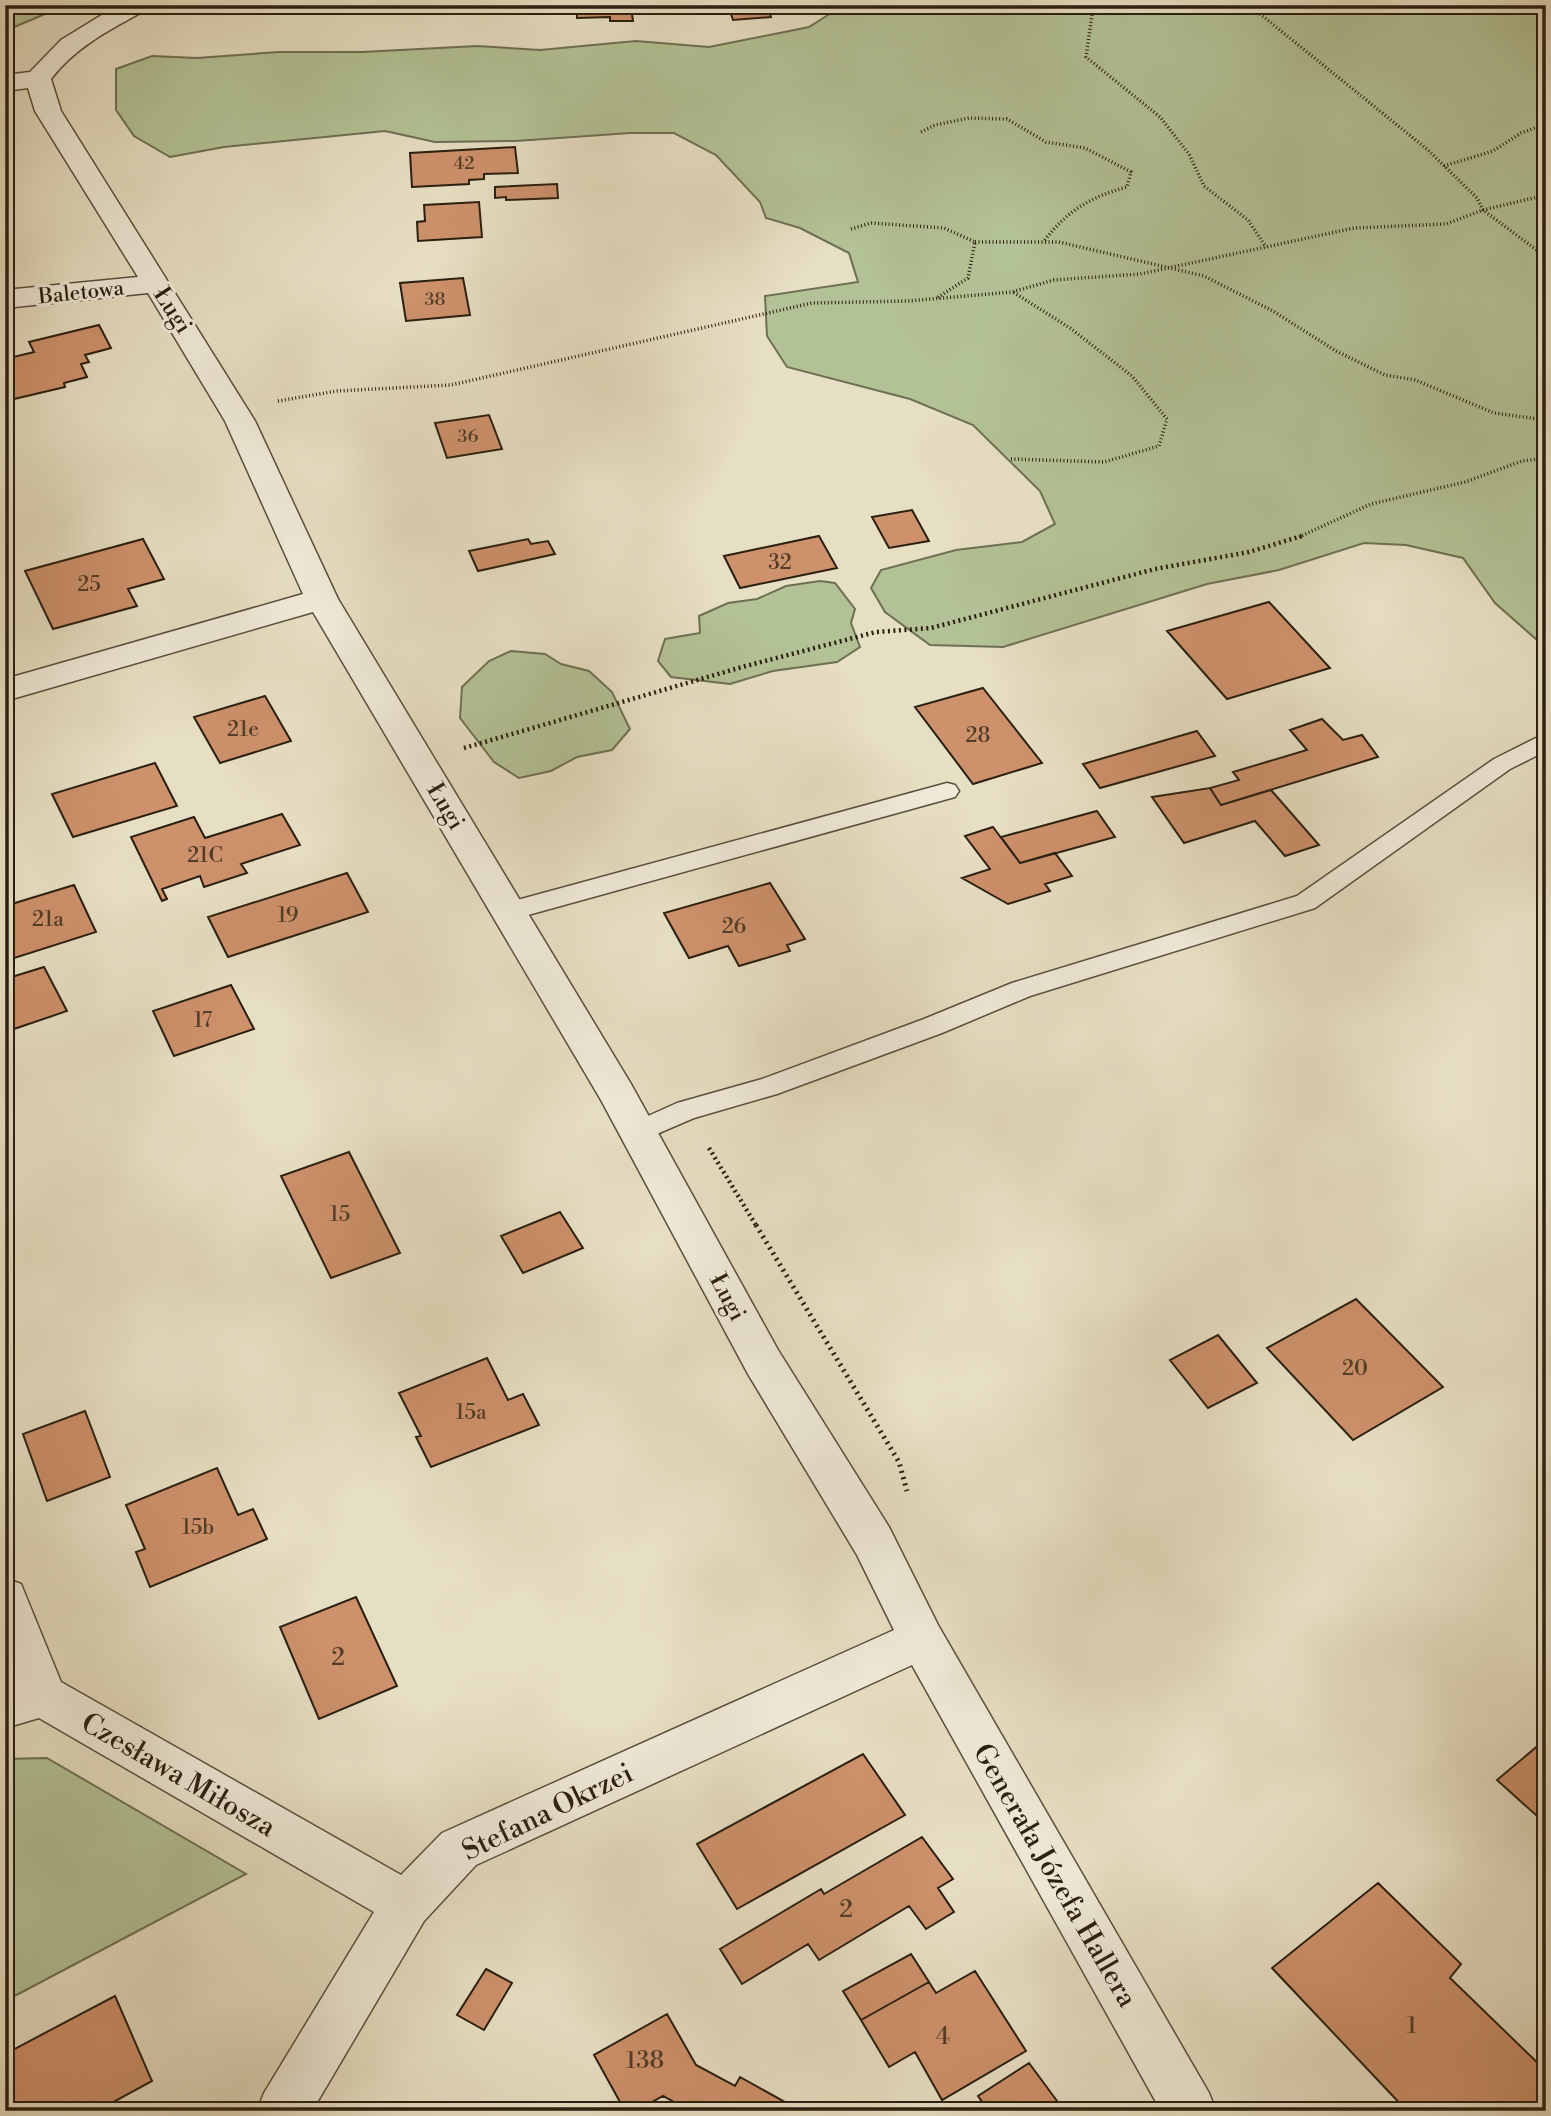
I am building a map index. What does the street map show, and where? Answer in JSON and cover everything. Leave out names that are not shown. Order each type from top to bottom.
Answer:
[{"type":"street","name":"Ługi","points":[[137,5],[84,35],[22,81],[48,111],[232,409],[322,599],[510,911],[638,1132],[763,1362],[873,1541],[922,1639]]},
{"type":"street","name":"Baletowa","points":[[5,299],[156,284]]},
{"type":"street","points":[[5,690],[322,599]]},
{"type":"street","name":"Czesława Miłosza","points":[[5,1598],[24,1702],[406,1904]]},
{"type":"street","name":"Stefana Okrzei","points":[[283,2111],[406,1904],[459,1849],[922,1639]]},
{"type":"street","name":"Generała Józefa Hallera","points":[[922,1639],[1190,2111]]},
{"type":"lane","points":[[638,1132],[686,1110],[768,1087],[933,1026],[1021,989],[1306,902],[1502,764],[1546,741]]},
{"type":"lane","points":[[510,911],[947,791]]},
{"type":"path","points":[[1091,5],[1092,29],[1086,57],[1160,117],[1189,154],[1204,186],[1248,220],[1266,247]]},
{"type":"path","points":[[1249,5],[1375,106],[1444,166],[1477,198],[1483,209],[1546,257]]},
{"type":"path","points":[[922,132],[935,125],[969,118],[1007,119],[1046,142],[1085,148],[1131,172],[1126,187],[1090,196],[1059,220],[1044,242]]},
{"type":"path","points":[[1444,166],[1493,151],[1521,133],[1546,124]]},
{"type":"path","points":[[232,409],[337,391],[451,385],[812,303],[936,299],[1012,292],[1054,280],[1140,274],[1354,228],[1446,223],[1483,209],[1546,195]]},
{"type":"path","points":[[851,229],[871,223],[944,228],[975,243],[1059,242],[1205,276],[1273,311],[1336,351],[1385,375],[1415,380],[1494,413],[1546,420]]},
{"type":"path","points":[[936,299],[968,278],[975,243]]},
{"type":"path","points":[[1011,459],[1104,462],[1159,446],[1167,419],[1132,376],[1070,328],[1012,292]]},
{"type":"path","points":[[469,760],[462,748],[742,667],[876,632],[931,628],[1155,569],[1249,552],[1311,533],[1371,504],[1465,482],[1522,461],[1546,458]]},
{"type":"path","points":[[686,1110],[899,1462],[915,1521],[873,1541]]},
{"type":"green space","points":[[5,5],[66,5],[5,31]]},
{"type":"green space","points":[[839,5],[1546,5],[1546,648],[1495,603],[1463,558],[1406,545],[1364,543],[1279,570],[1207,584],[1003,647],[930,645],[885,612],[871,588],[881,570],[956,550],[1022,542],[1055,524],[1040,491],[973,425],[910,399],[787,367],[767,336],[765,296],[858,282],[849,253],[800,228],[766,218],[760,202],[716,155],[674,133],[435,142],[385,131],[224,147],[170,157],[134,136],[116,110],[116,69],[152,56],[197,58],[279,52],[362,52],[477,46],[540,50],[636,41],[709,47],[809,27],[839,8]]},
{"type":"green space","points":[[820,581],[835,583],[855,609],[851,623],[860,647],[837,662],[773,671],[730,684],[671,677],[658,661],[665,639],[700,633],[699,616],[728,603],[757,599],[786,586]]},
{"type":"green space","points":[[511,651],[545,654],[561,664],[589,671],[612,692],[630,729],[612,750],[577,757],[551,771],[519,778],[494,762],[460,718],[462,687],[489,661]]},
{"type":"green space","points":[[47,1758],[246,1874],[5,2001],[5,1759]]},
{"type":"building","points":[[223,5],[281,5],[281,11],[222,13]]},
{"type":"building","points":[[518,5],[678,5],[663,13],[632,14],[633,21],[610,21],[610,17],[577,18],[577,12],[518,14]]},
{"type":"building","points":[[728,5],[767,5],[771,17],[733,20]]},
{"type":"building","points":[[515,147],[518,173],[484,174],[484,179],[469,180],[469,184],[412,187],[410,153]]},
{"type":"building","points":[[557,184],[558,198],[495,198],[495,187]]},
{"type":"building","points":[[479,202],[482,237],[418,241],[417,222],[425,221],[424,205]]},
{"type":"building","points":[[463,278],[470,315],[406,321],[400,283]]},
{"type":"building","points":[[99,325],[111,348],[85,355],[89,362],[81,364],[87,377],[64,383],[65,387],[14,399],[5,381],[5,359],[34,352],[29,342]]},
{"type":"building","points":[[489,415],[502,449],[447,458],[435,423]]},
{"type":"building","points":[[912,510],[929,541],[889,548],[872,517]]},
{"type":"building","points":[[819,536],[837,568],[740,588],[724,556]]},
{"type":"building","points":[[143,539],[164,579],[128,589],[137,606],[53,629],[25,571]]},
{"type":"building","points":[[528,539],[531,544],[548,541],[555,554],[478,571],[469,551]]},
{"type":"building","points":[[1269,602],[1330,668],[1227,699],[1167,631]]},
{"type":"building","points":[[983,688],[1042,763],[973,784],[915,707]]},
{"type":"building","points":[[265,696],[291,741],[220,763],[194,717]]},
{"type":"building","points":[[1322,719],[1343,740],[1362,735],[1378,757],[1221,805],[1210,788],[1239,780],[1233,772],[1307,750],[1290,730]]},
{"type":"building","points":[[1197,731],[1215,756],[1100,788],[1083,764]]},
{"type":"building","points":[[155,763],[177,806],[73,837],[52,794]]},
{"type":"building","points":[[1210,788],[1221,805],[1271,790],[1319,845],[1285,856],[1255,821],[1184,843],[1152,797]]},
{"type":"building","points":[[1097,811],[1115,837],[1020,863],[1001,837]]},
{"type":"building","points":[[282,814],[300,845],[241,864],[247,873],[204,887],[200,876],[162,889],[167,899],[162,901],[131,837],[194,817],[205,838]]},
{"type":"building","points":[[993,827],[1020,863],[1055,853],[1072,876],[1045,884],[1050,891],[1008,904],[962,878],[990,869],[965,836]]},
{"type":"building","points":[[347,873],[368,912],[228,957],[208,917]]},
{"type":"building","points":[[770,883],[805,939],[787,945],[790,951],[739,966],[728,946],[689,958],[664,913]]},
{"type":"building","points":[[74,885],[96,932],[5,961],[5,906]]},
{"type":"building","points":[[44,967],[67,1011],[5,1032],[5,979]]},
{"type":"building","points":[[231,985],[254,1029],[174,1056],[153,1011]]},
{"type":"building","points":[[349,1152],[400,1253],[331,1278],[281,1176]]},
{"type":"building","points":[[560,1212],[583,1248],[523,1273],[501,1236]]},
{"type":"building","points":[[1356,1299],[1443,1387],[1353,1440],[1267,1348]]},
{"type":"building","points":[[1218,1335],[1257,1383],[1208,1408],[1170,1360]]},
{"type":"building","points":[[487,1358],[508,1400],[523,1394],[539,1425],[431,1467],[416,1437],[421,1436],[399,1393]]},
{"type":"building","points":[[85,1411],[110,1477],[47,1501],[23,1434]]},
{"type":"building","points":[[217,1468],[238,1515],[253,1509],[267,1539],[150,1587],[136,1552],[145,1549],[126,1505]]},
{"type":"building","points":[[356,1597],[397,1686],[319,1719],[280,1627]]},
{"type":"building","points":[[1546,1739],[1546,1824],[1497,1780]]},
{"type":"building","points":[[863,1754],[905,1815],[737,1909],[697,1844]]},
{"type":"building","points":[[922,1837],[953,1879],[938,1888],[954,1912],[926,1929],[909,1906],[819,1960],[808,1944],[742,1984],[720,1949],[821,1889],[824,1894]]},
{"type":"building","points":[[1378,1883],[1461,1964],[1450,1978],[1546,2071],[1546,2111],[1407,2111],[1272,1968]]},
{"type":"building","points":[[911,1954],[929,1982],[861,2020],[843,1991]]},
{"type":"building","points":[[486,1969],[512,1983],[484,2030],[457,2015]]},
{"type":"building","points":[[975,1971],[1026,2051],[942,2100],[915,2052],[889,2067],[861,2020],[929,1982],[936,1993]]},
{"type":"building","points":[[115,1996],[152,2081],[97,2111],[5,2111],[5,2054]]},
{"type":"building","points":[[667,2014],[696,2065],[735,2086],[740,2077],[801,2111],[690,2111],[663,2096],[636,2111],[625,2111],[594,2055]]},
{"type":"building","points":[[1029,2063],[1060,2105],[1052,2111],[977,2111],[985,2106],[978,2096]]}]
